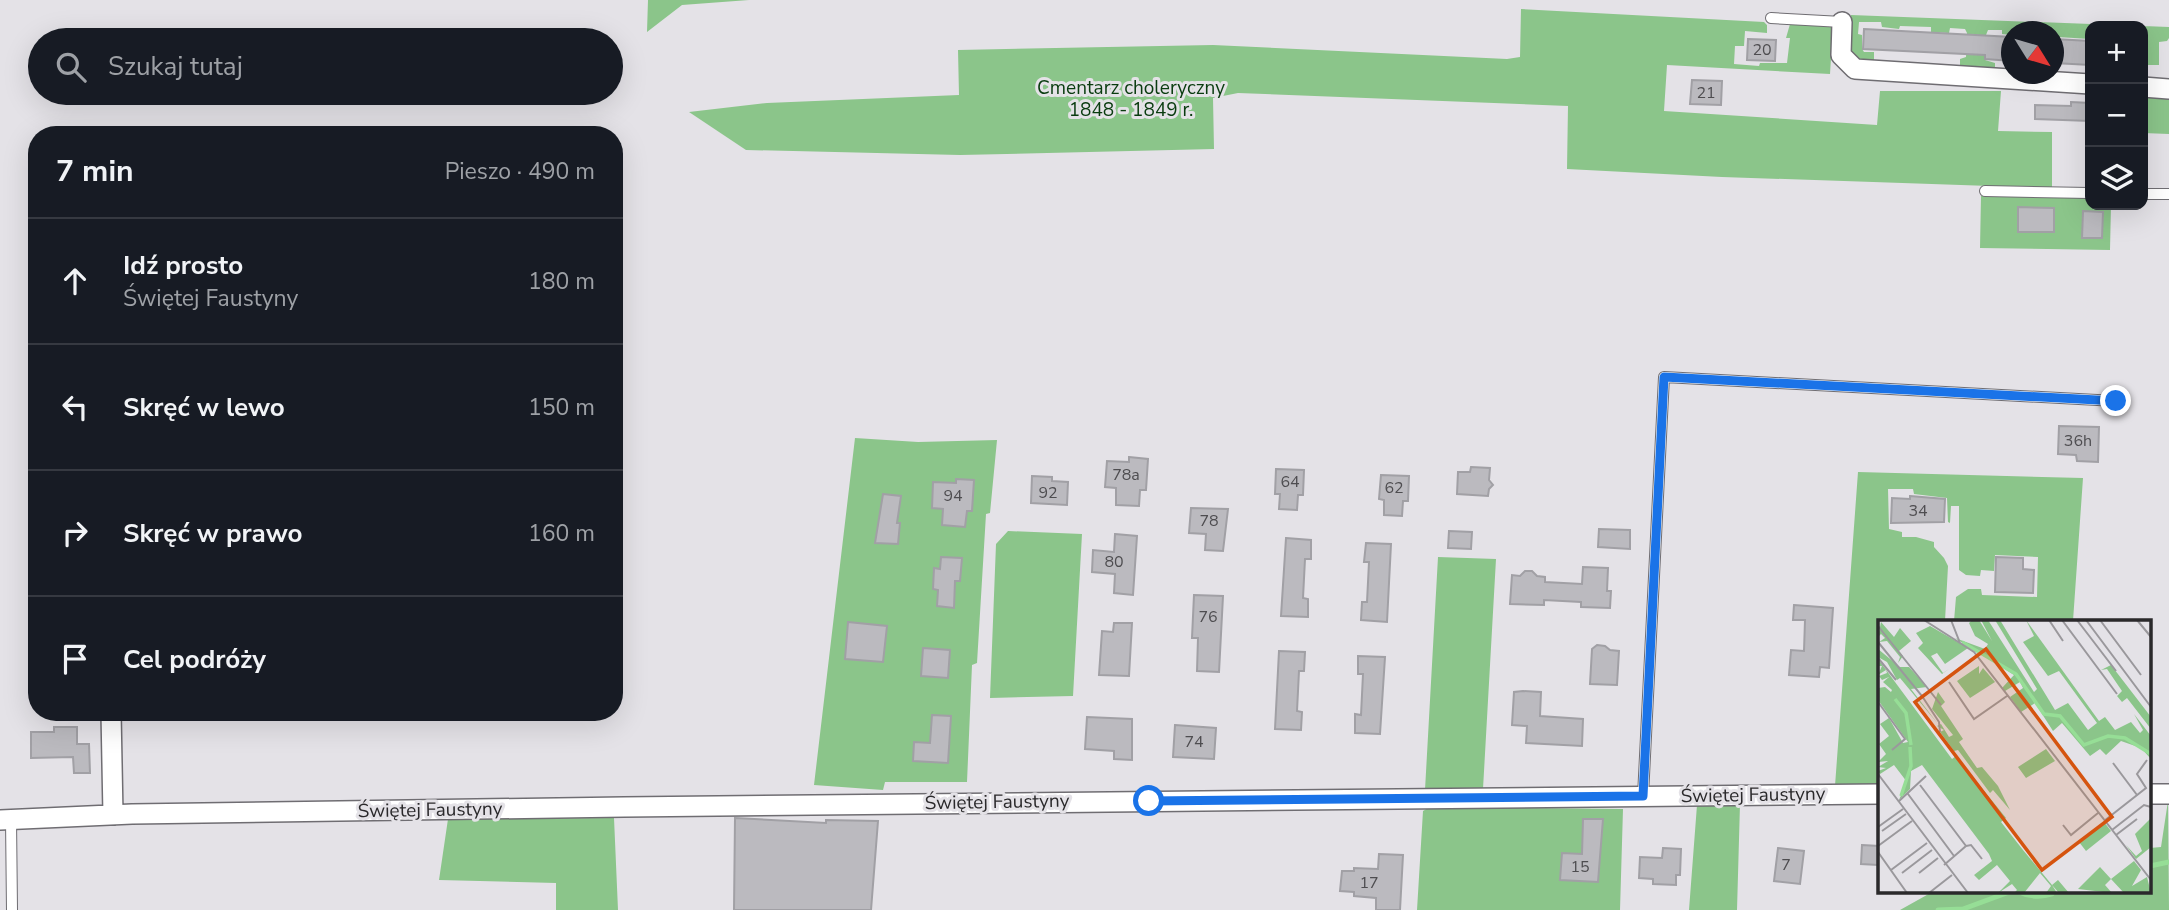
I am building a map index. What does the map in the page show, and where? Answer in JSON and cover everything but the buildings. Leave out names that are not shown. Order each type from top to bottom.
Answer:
[{"type":"street","points":[[1842,22],[1841,55],[1855,69],[2085,84]]},
{"type":"street","points":[[2148,87],[2169,89]]},
{"type":"street","points":[[110,721],[113,815]]},
{"type":"street","name":"Świętej Faustyny","points":[[6,820],[113,815],[638,807],[1878,794]]},
{"type":"lane","points":[[1771,18],[1842,22]]},
{"type":"lane","points":[[1984,191],[2085,193]]},
{"type":"lane","points":[[2148,194],[2169,194]]},
{"type":"lane","points":[[1643,796],[1664,377],[2116,401]]},
{"type":"lane","points":[[6,820],[12,910]]},
{"type":"green space","points":[[648,0],[749,0],[682,5],[647,32]]},
{"type":"green space","name":"Cmentarz choleryczny 1848 - 1849 r.","points":[[1521,9],[1764,22],[1767,25],[1767,33],[1745,31],[1744,46],[1735,46],[1734,64],[1759,66],[1760,63],[1787,63],[1790,38],[1786,38],[1790,24],[1833,26],[1830,74],[1667,65],[1664,111],[1877,125],[1880,91],[2001,91],[1998,131],[2052,132],[2052,188],[1567,169],[1568,106],[1238,93],[1213,98],[1214,149],[960,155],[746,150],[689,112],[767,103],[959,95],[958,50],[1213,45],[1507,59],[1520,57]]},
{"type":"green space","points":[[1851,15],[2010,21],[2001,21],[2001,30],[1988,30],[1986,35],[1985,60],[1995,63],[1995,71],[1960,67],[1960,59],[1966,57],[1965,29],[1950,28],[1949,33],[1931,32],[1931,27],[1900,26],[1899,29],[1882,27],[1881,22],[1859,22],[1858,34],[1862,35],[1862,49],[1864,52],[1874,52],[1874,65],[1863,65],[1850,51]]},
{"type":"green space","points":[[2064,23],[2085,24],[2085,39],[2064,37]]},
{"type":"green space","points":[[2148,26],[2169,27],[2167,41],[2159,42],[2159,65],[2148,65]]},
{"type":"green space","points":[[2148,97],[2169,97],[2169,134],[2148,133]]},
{"type":"green space","points":[[1981,196],[2085,197],[2085,210],[2111,210],[2110,250],[1980,248]]},
{"type":"green space","points":[[855,438],[918,442],[997,440],[990,513],[986,514],[977,663],[972,665],[967,782],[885,782],[883,790],[814,785]]},
{"type":"green space","points":[[1858,472],[2083,478],[2073,620],[1954,620],[1956,597],[1968,589],[1981,589],[1982,595],[2037,597],[2038,557],[1995,555],[1994,571],[1981,570],[1980,576],[1966,575],[1959,570],[1959,506],[1951,506],[1950,523],[1947,498],[1914,494],[1913,489],[1888,489],[1889,529],[1902,532],[1902,537],[1916,537],[1934,542],[1934,547],[1948,566],[1945,620],[1878,620],[1878,786],[1835,786]]},
{"type":"green space","points":[[1008,531],[1082,534],[1073,696],[990,698],[996,544]]},
{"type":"green space","points":[[1438,557],[1496,559],[1483,789],[1425,790]]},
{"type":"green space","points":[[2168,801],[2169,910],[1900,910],[1932,892],[2152,892],[2152,848],[2161,847]]},
{"type":"green space","points":[[1740,804],[1737,910],[1689,910],[1697,805]]},
{"type":"green space","points":[[1430,807],[1623,809],[1620,910],[1417,910],[1423,811]]},
{"type":"green space","points":[[614,818],[618,910],[556,910],[556,883],[439,880],[448,819]]},
{"type":"waterway","points":[[2152,866],[2169,862]]},
{"type":"waterway","points":[[1938,910],[1963,909],[2009,892]]},
{"type":"waterway","points":[[2020,892],[2030,896],[2052,892]]},
{"type":"route","points":[[1149,801],[1643,796],[1664,377],[2116,401]]}]
